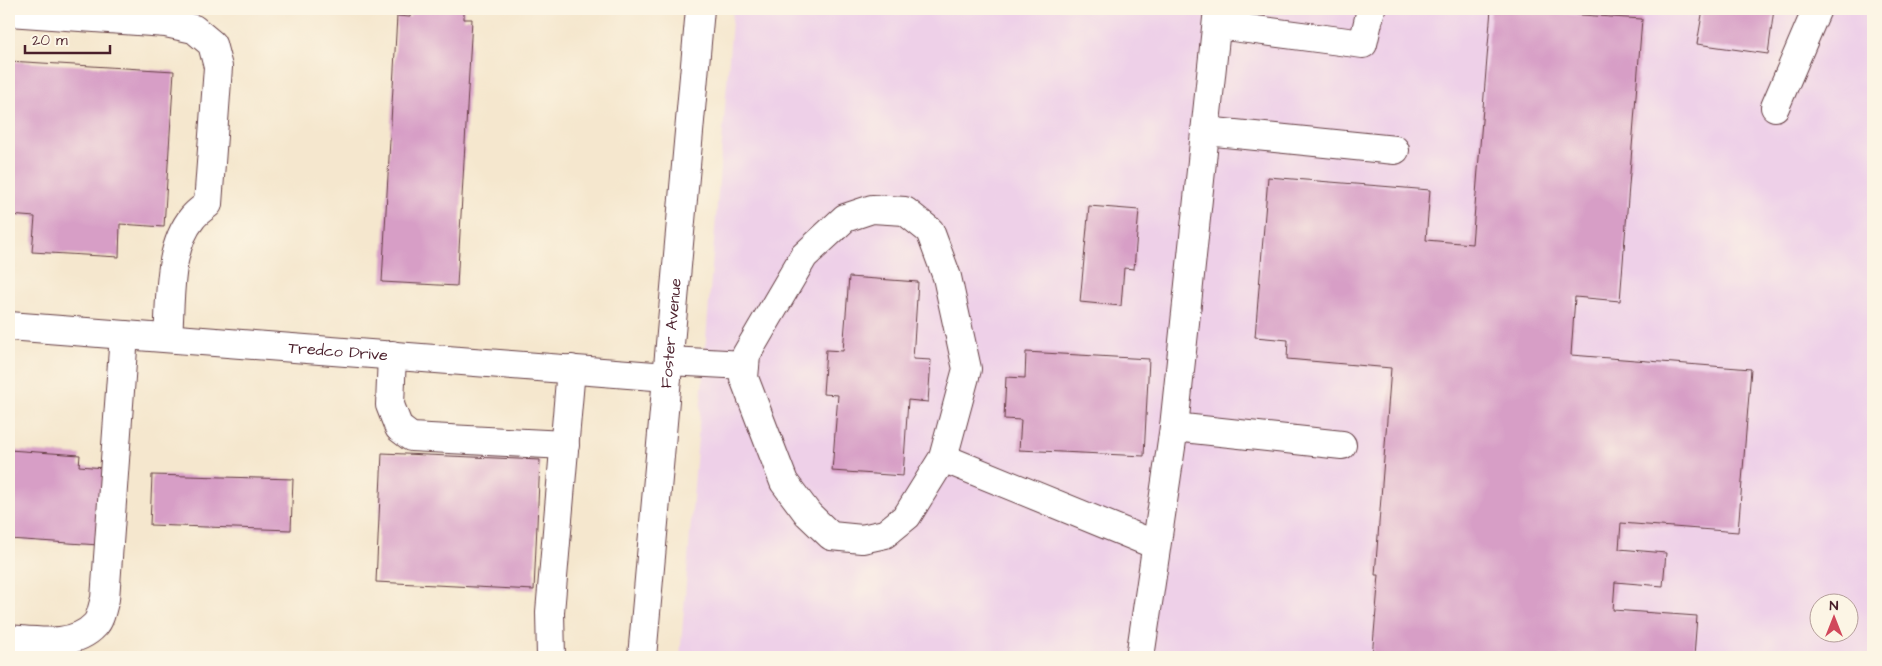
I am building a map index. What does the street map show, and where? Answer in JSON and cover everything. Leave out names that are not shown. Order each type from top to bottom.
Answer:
[{"type":"street","name":"Foster Avenue","points":[[642,657],[700,9]]},
{"type":"street","points":[[1140,657],[1174,427],[1218,17],[1275,20],[1363,44],[1371,9]]},
{"type":"street","points":[[1775,107],[1817,9]]},
{"type":"street","points":[[9,12],[166,23],[194,29],[212,44],[218,67],[208,204],[193,217],[179,240],[174,256],[168,338]]},
{"type":"street","points":[[1205,132],[1395,150]]},
{"type":"street","points":[[872,209],[904,211],[930,231],[947,277],[967,368],[943,458],[907,516],[885,534],[862,539],[831,536],[808,514],[784,482],[744,378],[746,355],[804,256],[845,218],[872,209]]},
{"type":"street","name":"Tredco Drive","points":[[9,326],[571,370],[668,369],[745,365]]},
{"type":"street","points":[[9,639],[56,642],[81,637],[97,624],[105,599],[124,335]]},
{"type":"street","points":[[392,355],[390,405],[399,428],[411,438],[565,445]]},
{"type":"street","points":[[551,657],[550,612],[571,370]]},
{"type":"street","points":[[1174,427],[1342,444]]},
{"type":"street","points":[[943,458],[1156,545]]},
{"type":"shaded area","points":[[733,9],[1873,9],[1873,657],[680,657]]},
{"type":"building","points":[[411,9],[464,9],[464,19],[472,19],[457,286],[382,282],[397,16],[410,17]]},
{"type":"building","points":[[869,9],[869,12],[836,10]]},
{"type":"building","points":[[1491,9],[1642,19],[1620,301],[1575,297],[1571,355],[1751,369],[1738,532],[1621,523],[1619,549],[1666,553],[1663,586],[1615,582],[1613,610],[1697,616],[1694,657],[1372,657],[1379,575],[1375,575],[1391,368],[1287,359],[1288,340],[1255,337],[1268,177],[1430,190],[1426,240],[1472,244]]},
{"type":"building","points":[[1703,9],[1774,9],[1768,54],[1697,44]]},
{"type":"building","points":[[9,61],[174,71],[164,227],[120,224],[119,257],[32,252],[35,217],[9,215]]},
{"type":"building","points":[[1089,206],[1139,210],[1134,269],[1124,268],[1121,306],[1080,302]]},
{"type":"building","points":[[849,277],[918,282],[913,359],[931,360],[928,402],[908,400],[903,476],[832,471],[838,395],[823,394],[826,350],[843,351]]},
{"type":"building","points":[[1026,352],[1149,359],[1144,456],[1019,450],[1021,420],[1004,419],[1006,377],[1025,378]]},
{"type":"building","points":[[9,450],[80,455],[79,466],[104,468],[99,545],[9,539]]},
{"type":"building","points":[[382,453],[540,460],[534,590],[376,582]]},
{"type":"building","points":[[152,475],[293,479],[291,530],[150,525]]}]
